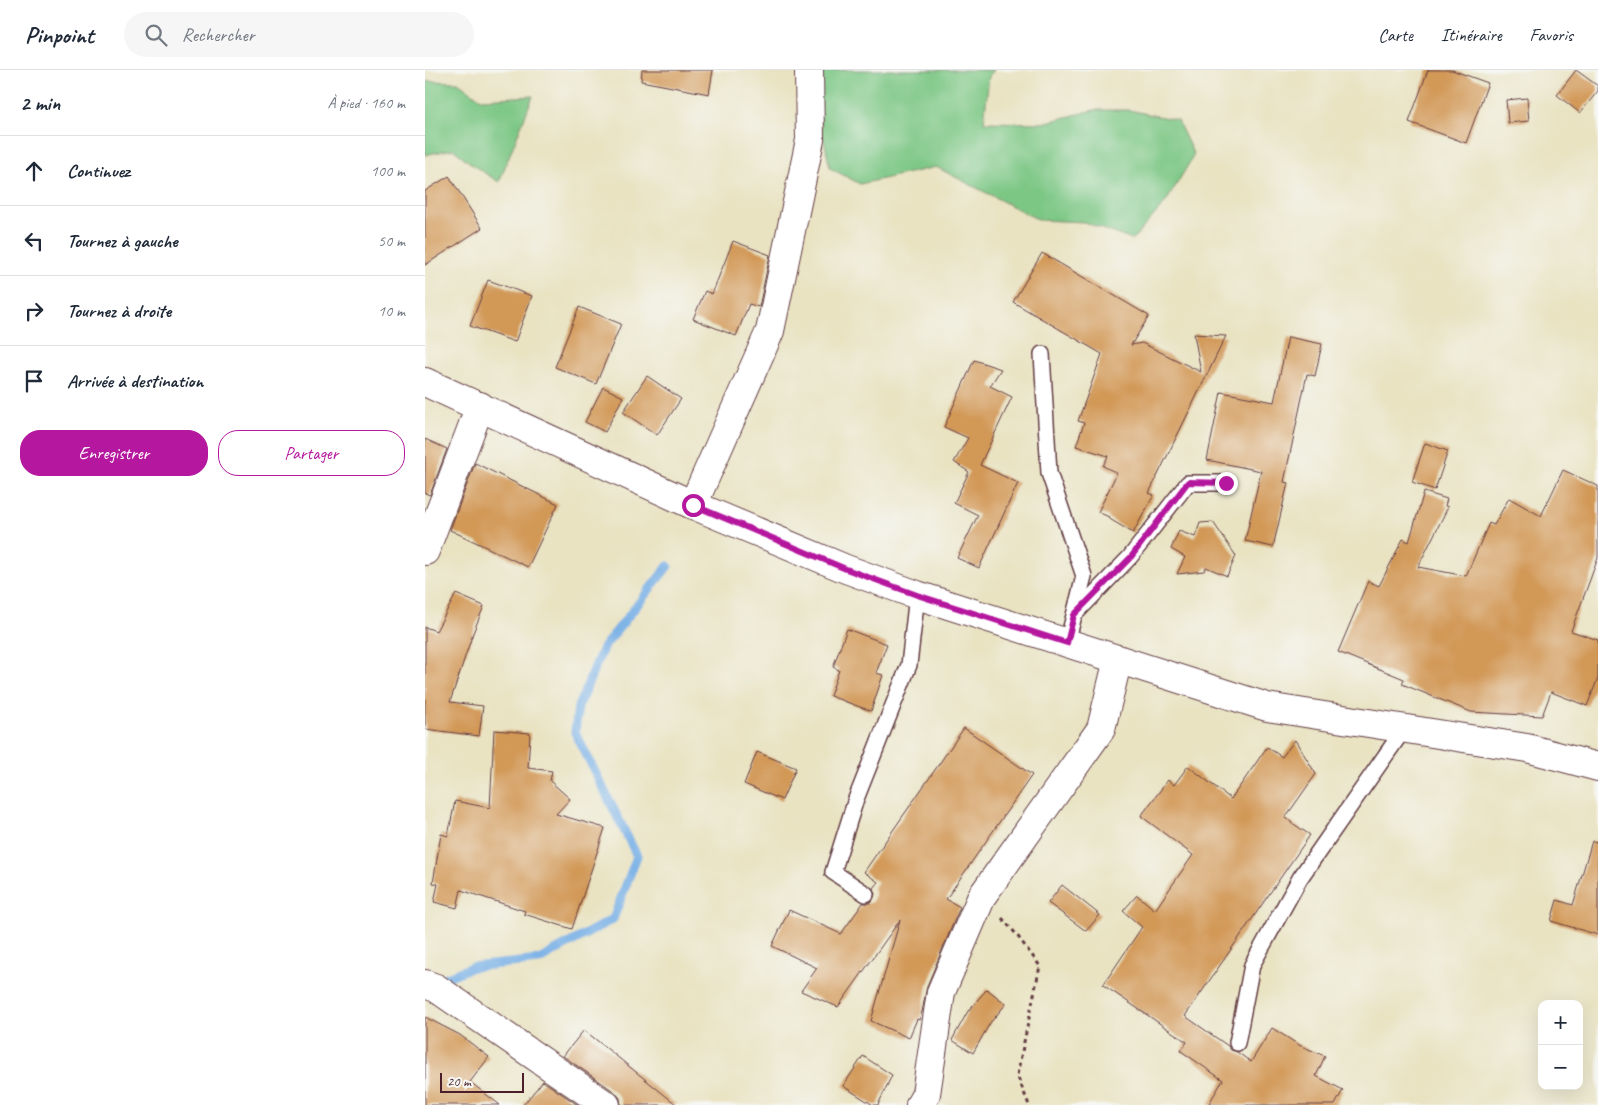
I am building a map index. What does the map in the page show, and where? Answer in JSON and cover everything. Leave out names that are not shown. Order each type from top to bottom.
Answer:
[{"type":"street","points":[[693,505],[770,331],[810,140],[809,70]]},
{"type":"street","points":[[425,382],[693,505],[846,569],[917,595],[1267,707],[1527,748],[1598,767]]},
{"type":"street","points":[[425,551],[479,406]]},
{"type":"street","points":[[920,1105],[926,1094],[941,992],[982,896],[1101,729],[1118,659]]},
{"type":"street","points":[[425,984],[437,988],[607,1105]]},
{"type":"lane","points":[[1042,354],[1049,473],[1084,576],[1067,643]]},
{"type":"lane","points":[[1074,615],[1131,557],[1188,482],[1226,483]]},
{"type":"lane","points":[[866,894],[833,872],[856,799],[909,665],[917,595]]},
{"type":"lane","points":[[1237,1043],[1252,965],[1300,878],[1404,729]]},
{"type":"path","points":[[982,896],[1016,934],[1040,966],[1017,1075],[1029,1105]]},
{"type":"green space","points":[[813,70],[994,70],[989,76],[984,122],[1043,123],[1094,110],[1129,110],[1177,120],[1194,155],[1166,202],[1132,240],[1084,222],[1039,220],[936,167],[860,184],[830,168],[811,77]]},
{"type":"green space","points":[[425,82],[458,82],[481,99],[533,96],[499,182],[474,166],[453,149],[425,155]]},
{"type":"building","points":[[642,70],[713,70],[709,94],[641,81]]},
{"type":"building","points":[[1428,70],[1452,70],[1488,83],[1466,143],[1409,122]]},
{"type":"building","points":[[1576,70],[1598,86],[1598,91],[1580,113],[1557,95]]},
{"type":"building","points":[[1527,98],[1529,121],[1508,123],[1506,100]]},
{"type":"building","points":[[449,176],[482,228],[425,265],[425,191]]},
{"type":"building","points":[[733,241],[770,255],[759,307],[749,304],[736,336],[693,319],[705,291],[712,294]]},
{"type":"building","points":[[1042,253],[1149,316],[1131,345],[1142,343],[1201,372],[1194,334],[1226,336],[1149,493],[1154,495],[1133,533],[1098,512],[1117,473],[1103,466],[1108,456],[1076,446],[1084,423],[1078,421],[1102,354],[1013,302]]},
{"type":"building","points":[[488,280],[532,296],[515,342],[470,326]]},
{"type":"building","points":[[579,307],[621,324],[596,384],[555,367]]},
{"type":"building","points":[[1288,337],[1322,344],[1315,376],[1307,374],[1284,482],[1288,483],[1273,547],[1245,541],[1261,471],[1207,460],[1221,392],[1274,402]]},
{"type":"building","points":[[974,360],[1001,369],[990,386],[1012,397],[980,465],[1018,483],[979,568],[957,558],[978,515],[954,503],[969,472],[954,462],[968,438],[944,427]]},
{"type":"building","points":[[647,376],[681,399],[657,435],[623,412]]},
{"type":"building","points":[[603,387],[623,397],[605,432],[585,422]]},
{"type":"building","points":[[425,439],[447,449],[430,495],[425,493]]},
{"type":"building","points":[[1425,443],[1448,451],[1435,490],[1412,482]]},
{"type":"building","points":[[475,463],[558,504],[528,567],[450,530]]},
{"type":"building","points":[[1563,470],[1598,486],[1598,558],[1571,631],[1598,640],[1598,678],[1587,706],[1551,692],[1542,716],[1471,712],[1402,684],[1404,679],[1338,652],[1368,581],[1379,586],[1403,539],[1409,542],[1424,492],[1447,499],[1445,506],[1448,507],[1418,567],[1466,576],[1489,523],[1494,525],[1509,498],[1541,516]]},
{"type":"building","points":[[1213,522],[1236,556],[1227,576],[1206,567],[1204,571],[1177,574],[1185,557],[1171,549],[1179,531],[1195,537],[1200,523]]},
{"type":"building","points":[[456,594],[484,606],[450,702],[483,706],[479,736],[425,729],[425,627],[436,631]]},
{"type":"building","points":[[847,629],[887,644],[876,673],[883,675],[871,711],[830,696],[839,670],[833,667]]},
{"type":"building","points":[[964,728],[1032,775],[946,899],[960,907],[927,986],[919,1020],[917,1019],[909,1038],[871,1021],[900,920],[838,1007],[801,991],[817,968],[772,946],[789,910],[841,934],[863,903],[870,903],[873,900],[875,894],[873,888],[878,882],[864,872]]},
{"type":"building","points":[[494,730],[530,733],[528,768],[552,771],[550,781],[570,799],[556,814],[605,828],[572,929],[524,914],[525,911],[461,890],[457,908],[434,902],[438,884],[433,883],[441,834],[448,836],[455,801],[490,808]]},
{"type":"building","points":[[1295,740],[1316,774],[1285,818],[1310,835],[1185,1016],[1231,1050],[1251,1062],[1272,1028],[1299,1045],[1325,1056],[1316,1076],[1343,1090],[1335,1105],[1208,1105],[1223,1080],[1181,1051],[1187,1042],[1103,985],[1142,927],[1123,911],[1137,895],[1155,910],[1193,855],[1141,816],[1168,780],[1174,785],[1188,766],[1231,799],[1267,747],[1282,757]]},
{"type":"building","points":[[757,752],[796,768],[782,800],[744,784]]},
{"type":"building","points":[[1592,841],[1598,842],[1598,935],[1551,921],[1557,900],[1573,905]]},
{"type":"building","points":[[1062,885],[1100,915],[1086,931],[1048,903]]},
{"type":"building","points":[[987,989],[1006,1004],[990,1023],[973,1053],[952,1040],[968,1011]]},
{"type":"building","points":[[425,1017],[460,1035],[489,1057],[470,1082],[500,1105],[425,1105]]},
{"type":"building","points":[[584,1030],[677,1105],[621,1105],[620,1098],[615,1092],[563,1056]]},
{"type":"building","points":[[863,1056],[892,1075],[878,1105],[873,1105],[843,1086]]},
{"type":"building","points":[[543,1081],[578,1105],[523,1105]]},
{"type":"waterway","points":[[442,979],[472,967],[539,960],[613,919],[637,856],[575,732],[578,707],[603,648],[668,566]]},
{"type":"route","points":[[693,505],[846,569],[917,595],[1067,643],[1074,615],[1131,557],[1188,482],[1226,483]]}]
